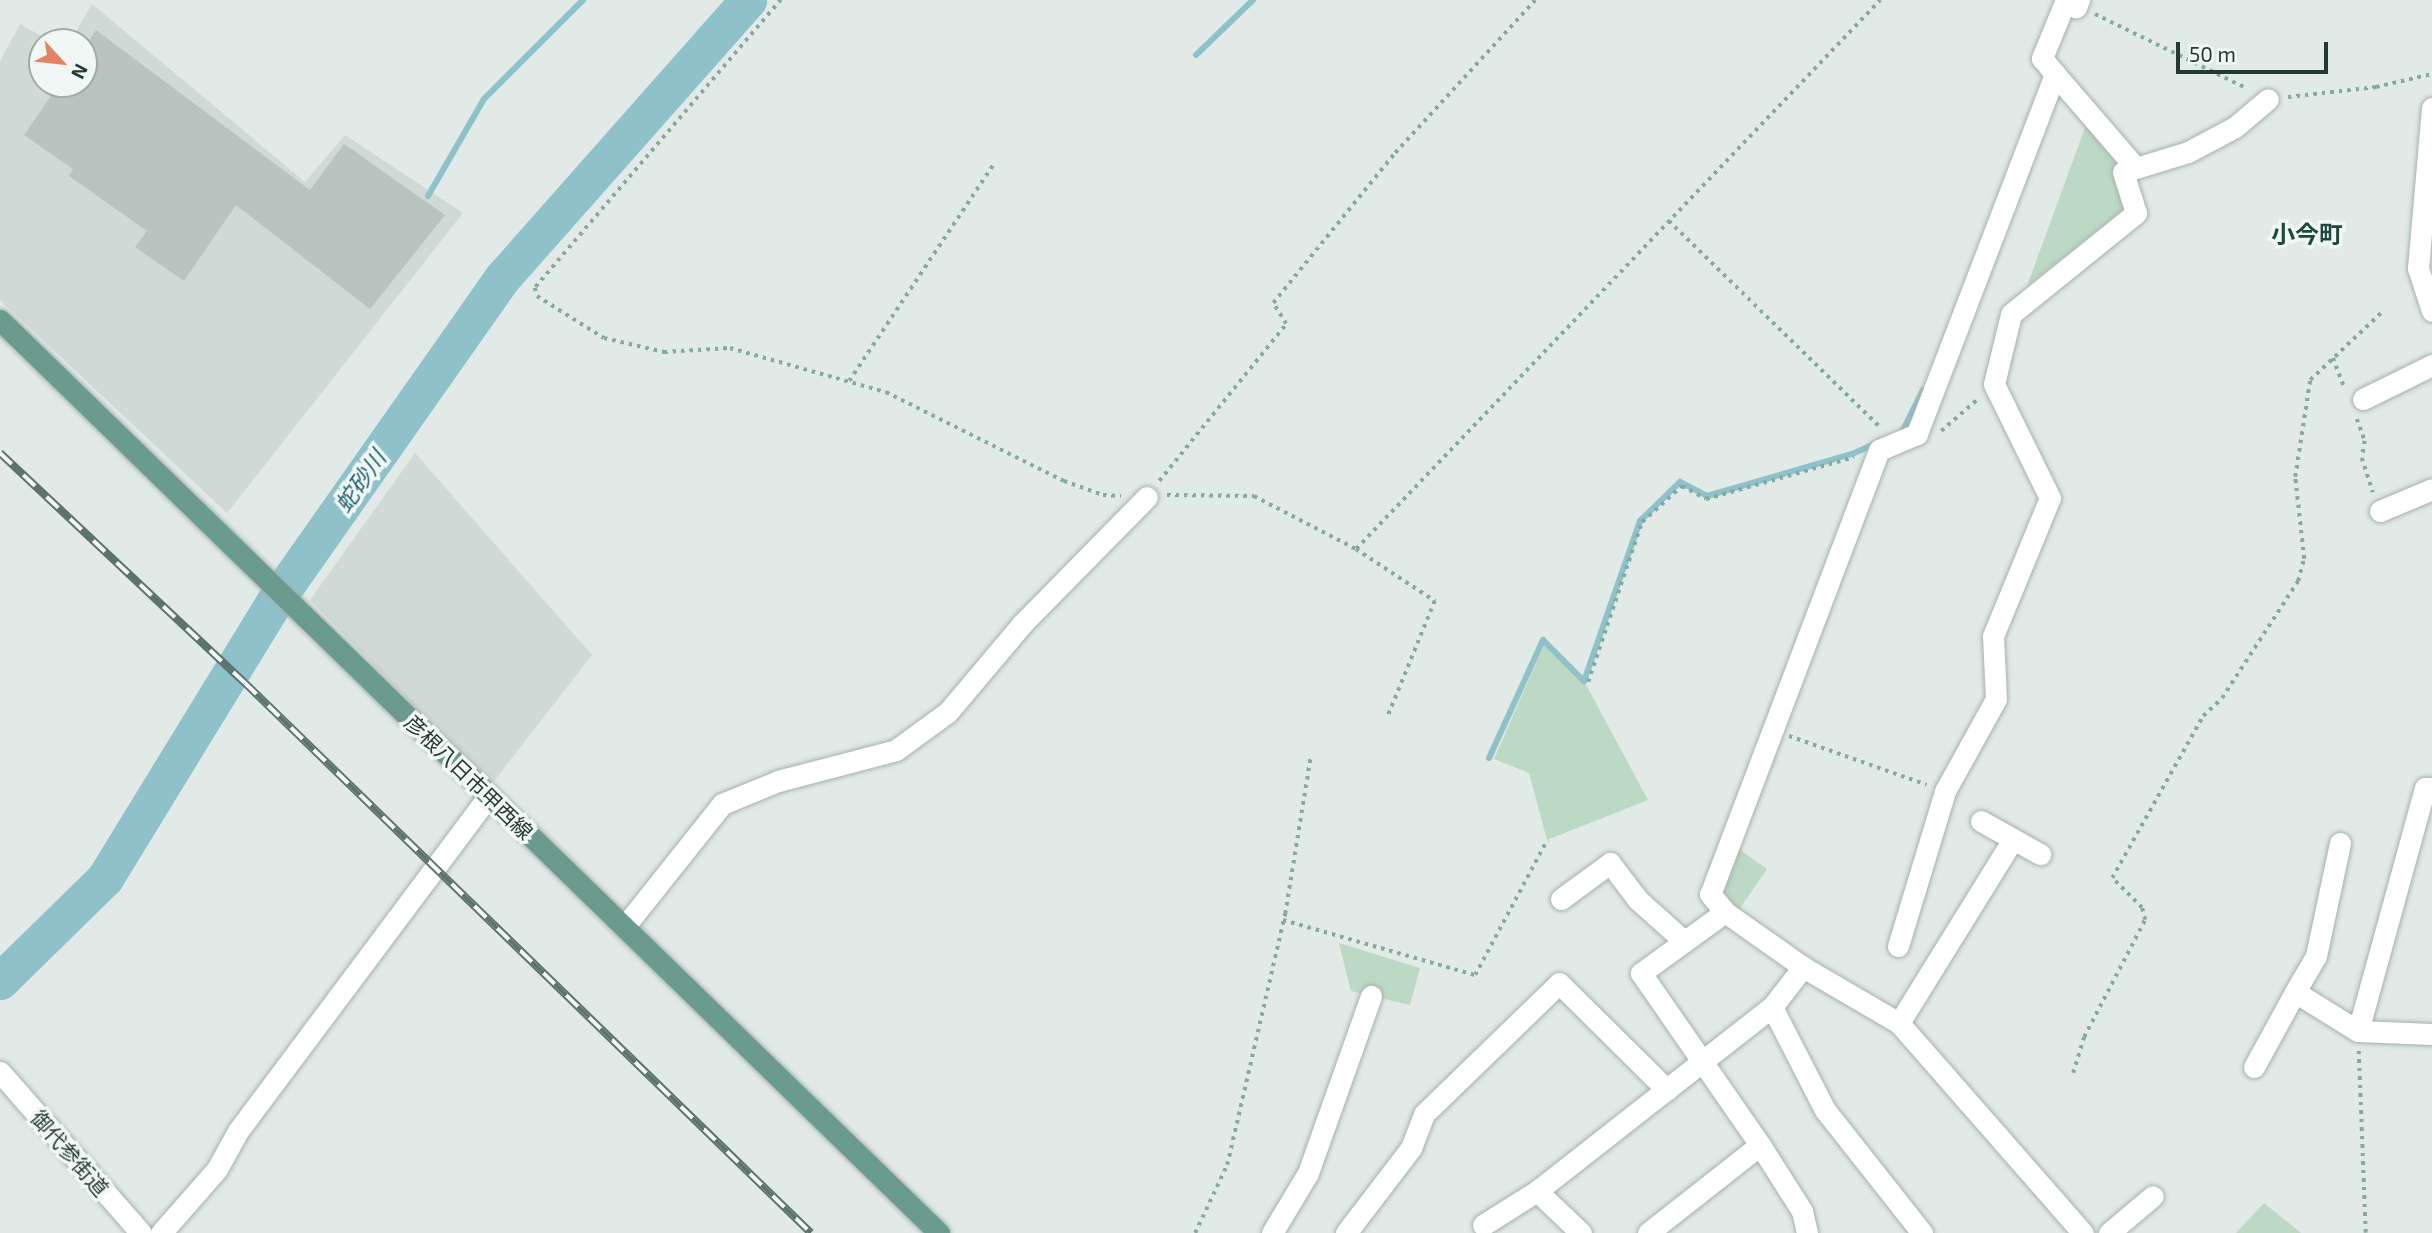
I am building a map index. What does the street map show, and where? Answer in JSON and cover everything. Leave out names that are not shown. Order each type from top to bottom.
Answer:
[{"type":"main road","name":"彦根八日市甲西線","points":[[0,320],[939,1233]]},
{"type":"street","points":[[2078,3],[2065,2],[2042,58],[2134,166]]},
{"type":"street","points":[[2055,74],[1917,435],[1888,446],[1710,894],[1725,912],[1803,967],[1899,1023],[2083,1233]]},
{"type":"street","points":[[1898,946],[1945,791],[1996,699],[1993,636],[2050,498],[1994,384],[2011,314],[2136,213],[2123,172],[2134,166],[2188,152],[2235,127],[2267,99]]},
{"type":"street","points":[[2432,108],[2418,268],[2432,311]]},
{"type":"street","points":[[2355,403],[2432,365]]},
{"type":"street","points":[[2380,512],[2432,489]]},
{"type":"street","points":[[625,926],[722,804],[778,781],[896,750],[948,712],[1038,607],[1147,496]]},
{"type":"street","points":[[2358,1031],[2425,788],[2432,788]]},
{"type":"street","points":[[160,1233],[217,1169],[238,1131],[488,797]]},
{"type":"street","points":[[1981,821],[2040,854]]},
{"type":"street","points":[[1899,1023],[2013,839]]},
{"type":"street","points":[[2254,1068],[2316,956],[2340,843]]},
{"type":"street","points":[[1560,899],[1610,863],[1638,900],[1684,941]]},
{"type":"street","points":[[1725,912],[1641,973],[1760,1145],[1802,1211],[1807,1233]]},
{"type":"street","points":[[1483,1225],[1538,1191],[1772,1007],[1803,967]]},
{"type":"street","points":[[1346,1233],[1411,1149],[1424,1114],[1559,983],[1667,1090]]},
{"type":"street","points":[[2295,992],[2358,1031],[2432,1034]]},
{"type":"street","points":[[1272,1233],[1308,1174],[1371,996]]},
{"type":"street","points":[[1772,1007],[1825,1110],[1923,1233]]},
{"type":"street","name":"御代参街道","points":[[0,1072],[141,1233]]},
{"type":"street","points":[[1648,1233],[1760,1145]]},
{"type":"street","points":[[1538,1191],[1581,1233]]},
{"type":"street","points":[[2109,1233],[2153,1196]]},
{"type":"path","points":[[781,0],[535,288],[537,296],[604,338],[664,352],[730,348],[886,392],[1064,481],[1103,495],[1254,496],[1356,549],[1435,601],[1388,716]]},
{"type":"path","points":[[1147,496],[1286,324],[1273,303],[1395,153],[1535,0]]},
{"type":"path","points":[[1356,549],[1880,0]]},
{"type":"path","points":[[2078,3],[2267,99],[2376,87],[2432,74]]},
{"type":"path","points":[[849,381],[995,162]]},
{"type":"path","points":[[1588,682],[1643,522],[1682,486],[1706,499],[1888,446],[1669,221]]},
{"type":"path","points":[[2073,1073],[2084,1037],[2145,920],[2143,908],[2112,878],[2203,716],[2222,698],[2298,581],[2304,559],[2295,477],[2310,380],[2384,310]]},
{"type":"path","points":[[2333,359],[2355,403],[2365,441],[2362,458],[2380,512]]},
{"type":"path","points":[[1917,435],[1945,430],[1994,384]]},
{"type":"path","points":[[1775,732],[1945,791]]},
{"type":"path","points":[[1195,1233],[1227,1165],[1283,920],[1310,759]]},
{"type":"path","points":[[1283,920],[1475,975],[1547,840]]},
{"type":"path","points":[[2358,1031],[2366,1233]]},
{"type":"shaded area","points":[[92,4],[305,182],[345,135],[463,213],[227,513],[0,300],[0,61],[20,24],[28,28],[28,98],[98,98],[98,28],[78,28]]},
{"type":"shaded area","points":[[415,453],[592,655],[491,785],[310,600]]},
{"type":"green space","points":[[2086,125],[2124,165],[2127,207],[2027,286]]},
{"type":"green space","points":[[1545,643],[1584,681],[1648,800],[1547,840],[1529,773],[1494,759]]},
{"type":"green space","points":[[1736,847],[1767,869],[1738,911],[1719,886]]},
{"type":"green space","points":[[1339,943],[1420,968],[1410,1005],[1351,991]]},
{"type":"green space","points":[[2264,1203],[2301,1233],[2236,1233]]},
{"type":"building","points":[[98,31],[310,190],[344,144],[445,215],[370,309],[236,205],[184,281],[135,247],[147,231],[69,176],[73,169],[24,135],[49,98],[98,98]]},
{"type":"waterway","points":[[428,196],[484,99],[583,0]]},
{"type":"waterway","name":"蛇砂川","points":[[0,981],[105,878],[275,601],[503,277],[748,0]]},
{"type":"waterway","points":[[1196,55],[1253,0]]},
{"type":"waterway","points":[[1903,430],[1923,390]]},
{"type":"waterway","points":[[1489,758],[1543,640],[1584,681],[1640,521],[1680,482],[1707,496],[1852,454],[1874,444]]},
{"type":"railway","points":[[0,453],[245,683],[811,1233]]},
{"type":"district","name":"小今町","points":[[2307,234]]}]
